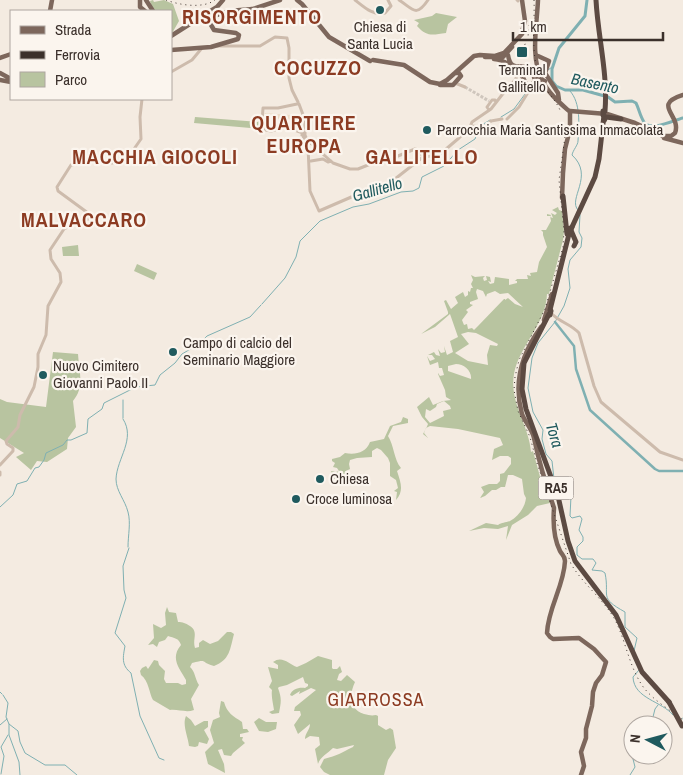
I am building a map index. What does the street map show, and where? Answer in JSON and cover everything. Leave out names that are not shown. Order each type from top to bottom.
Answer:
[{"type":"highway","name":"RA5","points":[[578,213],[595,177],[602,136],[606,91],[604,67],[597,31],[595,0]]},
{"type":"highway","points":[[605,101],[609,111],[620,118]]},
{"type":"highway","name":"RA5","points":[[551,313],[570,232],[596,171],[604,111]]},
{"type":"highway","points":[[602,136],[606,117],[620,118]]},
{"type":"highway","points":[[563,196],[570,232],[568,244],[574,246]]},
{"type":"highway","points":[[565,212],[571,215],[578,213]]},
{"type":"highway","points":[[563,263],[566,251],[574,246],[576,240],[565,212]]},
{"type":"highway","name":"RA5","points":[[570,232],[551,313],[524,363],[522,377],[523,398],[558,496],[573,556],[580,570],[616,614],[645,675],[670,701],[683,726]]},
{"type":"main road","points":[[140,0],[143,10]]},
{"type":"main road","points":[[206,17],[222,0]]},
{"type":"main road","points":[[172,35],[193,21],[228,11],[252,9],[276,0]]},
{"type":"main road","points":[[298,0],[329,37],[372,61],[404,66],[432,84],[452,84]]},
{"type":"main road","points":[[538,0],[536,48],[539,74],[554,92]]},
{"type":"main road","points":[[504,57],[521,37],[524,19],[519,1]]},
{"type":"main road","points":[[143,10],[142,3],[147,2]]},
{"type":"main road","points":[[172,50],[203,48],[238,39],[239,35],[236,33],[214,30],[206,17]]},
{"type":"main road","points":[[372,61],[404,65],[432,83],[440,84],[461,72],[476,57],[503,57],[522,33]]},
{"type":"main road","points":[[452,84],[476,55],[504,57],[513,66],[530,67],[535,80],[530,87]]},
{"type":"main road","points":[[504,57],[522,75],[530,87]]},
{"type":"main road","points":[[537,57],[549,61],[545,73],[554,92],[570,112],[570,130],[565,149],[563,173],[562,201],[565,242],[544,320],[522,361],[517,392],[522,415],[534,437],[538,459],[554,509],[553,517],[559,550],[565,560],[561,582],[554,601],[548,634],[553,638],[578,637],[594,649],[606,662],[592,692],[592,706],[586,729],[586,738],[581,752],[584,767],[581,775]]},
{"type":"main road","points":[[533,73],[554,92]]},
{"type":"main road","points":[[447,80],[447,84],[452,84]]},
{"type":"main road","points":[[530,87],[538,81],[543,81]]},
{"type":"main road","points":[[570,112],[606,114],[646,128],[659,135],[669,136],[675,133],[676,124],[669,108],[669,102],[672,98],[683,95]]},
{"type":"main road","points":[[646,128],[654,135],[683,142]]},
{"type":"street","points":[[355,0],[368,10],[378,14],[385,13],[391,5],[388,0]]},
{"type":"street","points":[[399,0],[415,11],[422,8],[428,0]]},
{"type":"street","points":[[217,45],[260,46],[275,37],[287,38],[290,48],[289,78],[297,103],[305,118],[305,137],[310,160],[308,165],[310,191],[319,211],[356,195],[386,186],[423,157],[438,155],[475,125],[490,104],[516,80],[517,71]]},
{"type":"street","points":[[172,71],[192,60],[203,48]]},
{"type":"street","points":[[461,72],[465,87]]},
{"type":"street","points":[[475,125],[484,127],[491,122],[504,119],[519,107],[530,87]]},
{"type":"street","points":[[0,464],[13,451],[13,448],[6,441],[18,427],[20,416],[34,388],[39,356],[46,335],[48,306],[61,281],[59,271],[50,257],[50,250],[63,230],[89,218],[88,213],[58,191],[57,187],[71,165],[102,160],[114,163],[126,160],[142,138],[140,116],[142,100]]},
{"type":"street","points":[[297,103],[278,108],[264,109],[263,125],[267,131],[286,127],[305,137],[331,161],[342,167],[354,170],[373,163],[381,163],[415,149],[419,150],[423,157]]},
{"type":"street","points":[[310,160],[325,159],[328,162],[331,161]]},
{"type":"street","points":[[550,300],[549,309],[551,313],[579,333],[588,370],[600,402],[658,450],[683,460]]},
{"type":"green space","points":[[164,0],[173,4],[179,21],[172,33],[172,10],[153,10],[150,1]]},
{"type":"green space","points":[[436,13],[457,17],[448,24],[446,33],[427,34],[417,26],[419,23],[414,20],[432,16]]},
{"type":"green space","points":[[195,117],[258,122],[261,120],[263,129],[194,123]]},
{"type":"green space","points":[[558,207],[562,211],[563,240],[549,294],[547,294],[546,305],[521,354],[514,374],[513,385],[514,395],[527,432],[531,452],[533,451],[542,484],[545,486],[550,503],[537,506],[528,515],[512,525],[506,540],[508,526],[498,529],[484,528],[469,531],[486,523],[498,525],[516,517],[523,508],[526,498],[522,479],[508,475],[505,487],[492,490],[480,498],[484,492],[481,487],[497,484],[500,481],[500,474],[504,473],[511,464],[511,458],[508,456],[500,456],[492,460],[494,449],[503,445],[500,438],[458,429],[430,426],[426,428],[428,424],[417,407],[429,397],[433,405],[443,401],[451,400],[446,397],[438,374],[440,376],[444,375],[442,368],[439,368],[438,362],[430,365],[427,356],[430,361],[435,359],[432,355],[428,355],[434,352],[440,356],[438,349],[441,353],[445,352],[444,346],[447,355],[453,352],[450,341],[458,337],[450,314],[435,327],[421,334],[448,314],[444,301],[446,300],[451,309],[458,303],[455,297],[463,292],[465,297],[468,295],[468,291],[470,292],[471,288],[473,288],[471,275],[475,277],[485,276],[483,278],[484,281],[487,280],[486,276],[490,277],[491,282],[488,281],[490,284],[494,283],[495,277],[509,279],[509,285],[517,283],[515,281],[517,279],[528,279],[527,275],[531,276],[530,273],[537,272],[539,262],[547,247],[541,230],[546,230],[551,221],[550,217],[553,218],[551,213],[555,215],[557,213],[552,210]],"holes":[[[477,289],[483,291],[486,297],[487,294],[495,291],[500,294],[508,293],[523,307],[515,304],[508,298],[504,299],[474,330],[472,328],[468,329],[467,324],[464,325],[462,320],[468,312],[466,310],[473,305],[470,302],[478,299]],[[468,332],[476,333],[498,344],[497,346],[490,345],[487,355],[488,365],[468,361],[455,353],[469,344],[461,334]],[[459,364],[465,367],[469,371],[471,379],[448,371],[448,366]],[[444,401],[451,409],[443,411],[444,416],[430,423],[425,417],[426,409],[430,411],[437,404]]]},
{"type":"green space","points":[[78,245],[79,256],[63,256],[62,247]]},
{"type":"green space","points":[[137,264],[157,273],[154,280],[134,271]]},
{"type":"green space","points":[[53,352],[78,354],[80,385],[77,396],[73,401],[76,427],[68,438],[67,449],[47,462],[37,461],[31,470],[16,457],[24,453],[0,438],[0,399],[7,402],[46,407]]},
{"type":"green space","points":[[403,417],[408,419],[408,423],[393,426],[388,436],[401,468],[397,471],[401,490],[396,500],[397,492],[394,491],[398,488],[396,480],[390,476],[390,463],[388,458],[377,448],[372,451],[372,457],[350,460],[350,469],[345,474],[353,475],[351,477],[334,479],[331,471],[339,471],[333,467],[335,463],[332,459],[340,457],[345,453],[353,454],[363,451],[370,442],[384,439],[390,426],[401,422]]},
{"type":"green space","points":[[167,607],[169,612],[176,613],[178,622],[185,623],[193,628],[195,648],[199,647],[199,643],[203,640],[210,644],[218,641],[227,632],[234,634],[226,657],[219,664],[214,666],[202,661],[192,663],[190,667],[199,685],[191,699],[194,710],[191,711],[170,710],[153,700],[140,671],[146,666],[148,669],[154,660],[158,661],[165,671],[164,679],[166,683],[186,684],[176,659],[176,654],[181,645],[179,641],[168,636],[165,640],[159,642],[157,647],[153,644],[148,645],[154,638],[153,624],[161,628],[166,625],[165,613]]},
{"type":"green space","points":[[318,656],[332,660],[333,669],[337,669],[340,666],[342,672],[337,680],[341,681],[347,675],[355,682],[351,697],[355,709],[364,714],[378,716],[378,725],[386,730],[390,728],[393,730],[396,748],[388,760],[384,775],[330,775],[324,772],[320,767],[324,759],[342,753],[354,745],[337,749],[333,748],[322,757],[318,764],[315,749],[320,745],[319,737],[310,736],[305,739],[310,724],[298,734],[294,725],[301,715],[300,711],[294,711],[295,707],[316,690],[311,688],[299,694],[300,691],[292,696],[290,695],[296,689],[308,686],[303,677],[278,688],[281,700],[279,713],[272,714],[269,712],[274,710],[272,690],[269,687],[272,681],[268,667],[278,669],[278,665],[273,662],[279,659],[297,667]]},
{"type":"green space","points":[[221,701],[224,702],[231,714],[242,722],[243,729],[247,729],[249,732],[240,734],[245,743],[231,756],[224,755],[222,749],[218,750],[224,764],[225,773],[208,764],[205,752],[214,743],[210,730],[213,720],[220,717]]},
{"type":"green space","points":[[186,716],[195,726],[208,721],[208,727],[204,730],[209,739],[207,744],[199,742],[198,746],[189,746],[185,727]]},
{"type":"green space","points":[[259,718],[266,722],[277,722],[276,729],[268,732],[259,731],[254,722]]},
{"type":"shaded area","points":[[265,113],[303,116],[304,120],[264,118]]},
{"type":"waterway","name":"Basento","points":[[587,0],[585,16],[559,48],[552,69],[552,81],[556,86],[565,90],[583,90],[608,97],[615,102],[632,101],[636,103],[647,125],[657,126],[683,118]]},
{"type":"waterway","name":"Gallitello","points":[[548,70],[552,67]]},
{"type":"waterway","name":"Gallitello","points":[[501,117],[514,109],[528,90]]},
{"type":"waterway","name":"Tora","points":[[570,91],[578,108],[578,143],[572,155],[581,171],[576,200],[578,210]]},
{"type":"waterway","name":"Gallitello","points":[[262,304],[285,278],[296,257],[300,241],[320,221],[353,207],[369,204],[401,192],[413,191],[419,188],[422,177],[444,166],[458,150],[475,139],[480,126],[490,120]]},
{"type":"waterway","name":"Tora","points":[[580,215],[579,232],[582,238],[581,247],[570,260],[568,269],[570,288],[564,306],[555,322],[538,343],[532,358],[528,388],[533,412],[543,430],[542,439],[546,454],[552,461],[554,479],[571,496],[570,516],[572,518],[580,516],[582,519],[579,530],[583,541],[577,547],[577,555],[582,559],[593,559],[596,563],[592,570],[605,573],[608,599],[625,612],[625,627],[637,638],[634,651]]},
{"type":"waterway","name":"Gallitello","points":[[0,507],[13,495],[17,484],[27,481],[35,468],[39,467],[46,453],[63,445],[67,440],[87,433],[88,419],[102,409],[104,403],[136,387],[155,385],[160,375],[175,363],[182,354],[199,344],[207,336],[250,317],[261,305]]},
{"type":"waterway","points":[[555,322],[574,346],[576,369],[590,410],[655,469],[659,471],[683,471]]},
{"type":"waterway","points":[[123,400],[123,418]]},
{"type":"waterway","points":[[123,419],[128,434],[116,479],[117,488],[129,516],[128,547]]},
{"type":"waterway","points":[[129,548],[123,566],[126,598],[115,633],[125,646],[124,664],[131,673],[140,716],[159,758],[164,760]]},
{"type":"waterway","name":"Tora","points":[[639,670],[633,677],[638,690],[673,715]]},
{"type":"waterway","points":[[3,695],[8,703],[6,717],[9,724],[9,735],[19,762],[20,775]]},
{"type":"waterway","points":[[654,715],[658,705]]},
{"type":"waterway","points":[[0,725],[7,719]]},
{"type":"waterway","points":[[9,724],[18,731],[25,753],[45,765],[65,765],[77,775]]},
{"type":"waterway","points":[[1,774],[4,756],[1,747],[8,735]]},
{"type":"waterway","points":[[630,775],[634,765]]},
{"type":"tunnel","points":[[465,87],[489,101]]},
{"type":"railway","points":[[166,0],[184,5],[198,5],[215,0]]},
{"type":"railway","points":[[534,0],[535,62],[543,85],[560,110]]},
{"type":"railway","points":[[521,54],[528,37],[529,25]]},
{"type":"railway","points":[[565,137],[559,180],[564,231],[563,247],[545,309],[519,360],[514,390],[518,411],[530,437],[571,564],[614,618],[632,666],[644,688],[683,720]]},
{"type":"place","name":"Chiesa di Santa Lucia","points":[[380,10]]},
{"type":"place","name":"Terminal Gallitello","points":[[522,52]]},
{"type":"place","name":"Parrocchia Maria Santissima Immacolata","points":[[427,130]]},
{"type":"place","name":"Campo di calcio del Seminario Maggiore","points":[[173,352]]},
{"type":"place","name":"Nuovo Cimitero Giovanni Paolo II","points":[[43,375]]},
{"type":"place","name":"Chiesa","points":[[320,479]]},
{"type":"place","name":"Croce luminosa","points":[[296,499]]},
{"type":"district","name":"RISORGIMENTO","points":[[252,17]]},
{"type":"district","name":"COCUZZO","points":[[318,68]]},
{"type":"district","name":"QUARTIERE EUROPA","points":[[304,134]]},
{"type":"district","name":"MACCHIA GIOCOLI","points":[[155,157]]},
{"type":"district","name":"GALLITELLO","points":[[422,157]]},
{"type":"district","name":"MALVACCARO","points":[[84,220]]},
{"type":"district","name":"GIARROSSA","points":[[376,700]]}]
